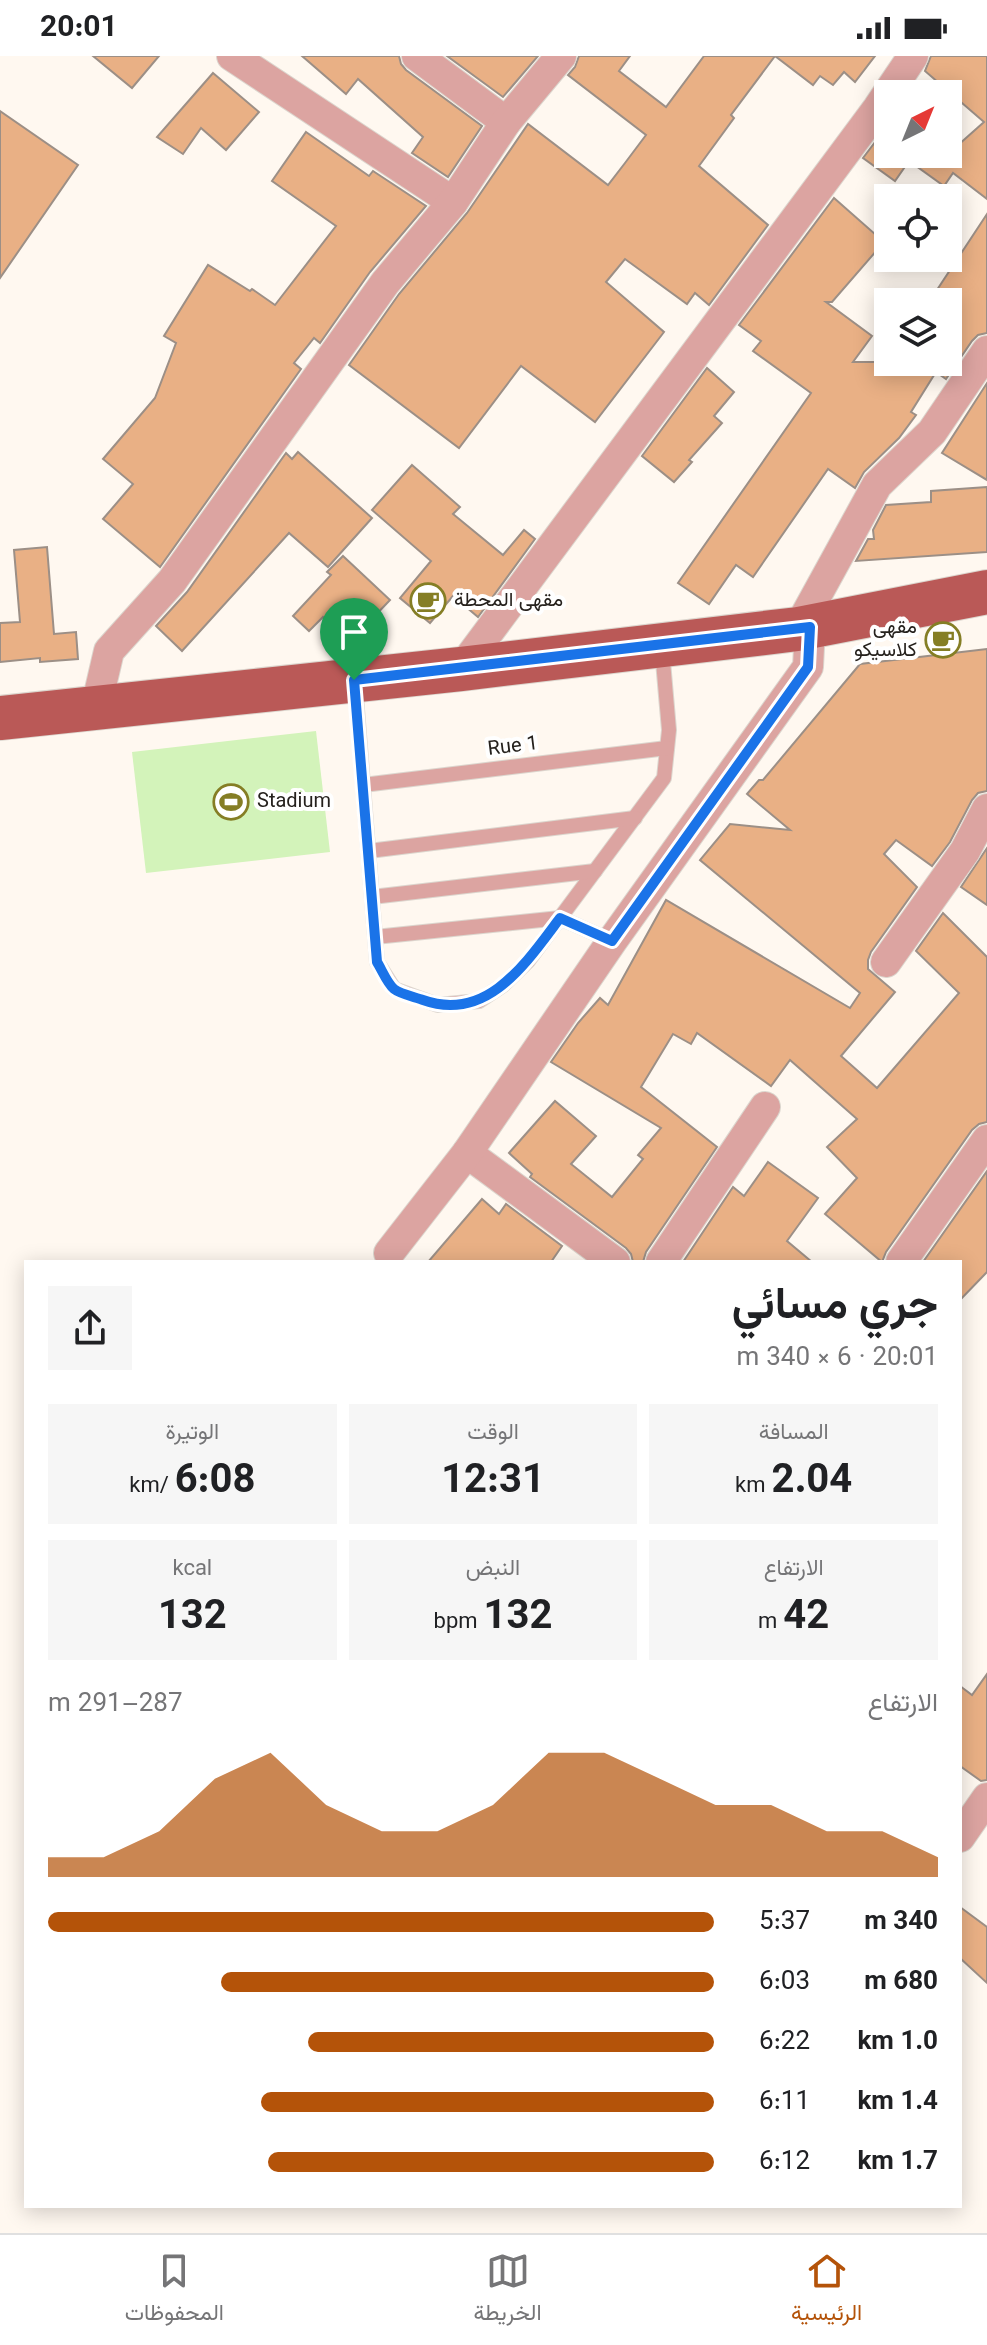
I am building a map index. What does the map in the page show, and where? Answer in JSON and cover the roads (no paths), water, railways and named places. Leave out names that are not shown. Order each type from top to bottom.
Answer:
[{"type":"main road","points":[[0,718],[461,669],[804,628],[987,592]]},
{"type":"street","points":[[232,56],[453,202]]},
{"type":"street","points":[[417,56],[506,122]]},
{"type":"street","points":[[96,707],[109,651],[172,581],[385,283],[453,202],[506,122],[561,56]]},
{"type":"street","points":[[461,669],[878,108],[913,56]]},
{"type":"street","points":[[389,1253],[467,1153],[612,941],[808,667],[804,628],[877,485],[932,432],[987,351]]},
{"type":"street","points":[[886,962],[965,851],[987,809]]},
{"type":"street","points":[[662,1260],[765,1107]]},
{"type":"street","points":[[902,1260],[987,1140]]},
{"type":"street","points":[[467,1153],[612,1260]]},
{"type":"street","points":[[962,1834],[987,1798]]},
{"type":"lane","points":[[354,680],[377,962],[394,989],[438,1005],[479,1001],[503,985],[528,961],[664,778],[669,730],[662,645]]},
{"type":"lane","name":"Rue 1","points":[[363,785],[667,748]]},
{"type":"lane","points":[[369,851],[635,818]]},
{"type":"lane","points":[[372,897],[595,871]]},
{"type":"lane","points":[[375,937],[560,918],[612,941]]},
{"type":"place","name":"مقهى المحطة","points":[[428,601]]},
{"type":"place","name":"مقهى كلاسيكو","points":[[943,640]]},
{"type":"place","name":"Stadium","points":[[231,802]]}]
